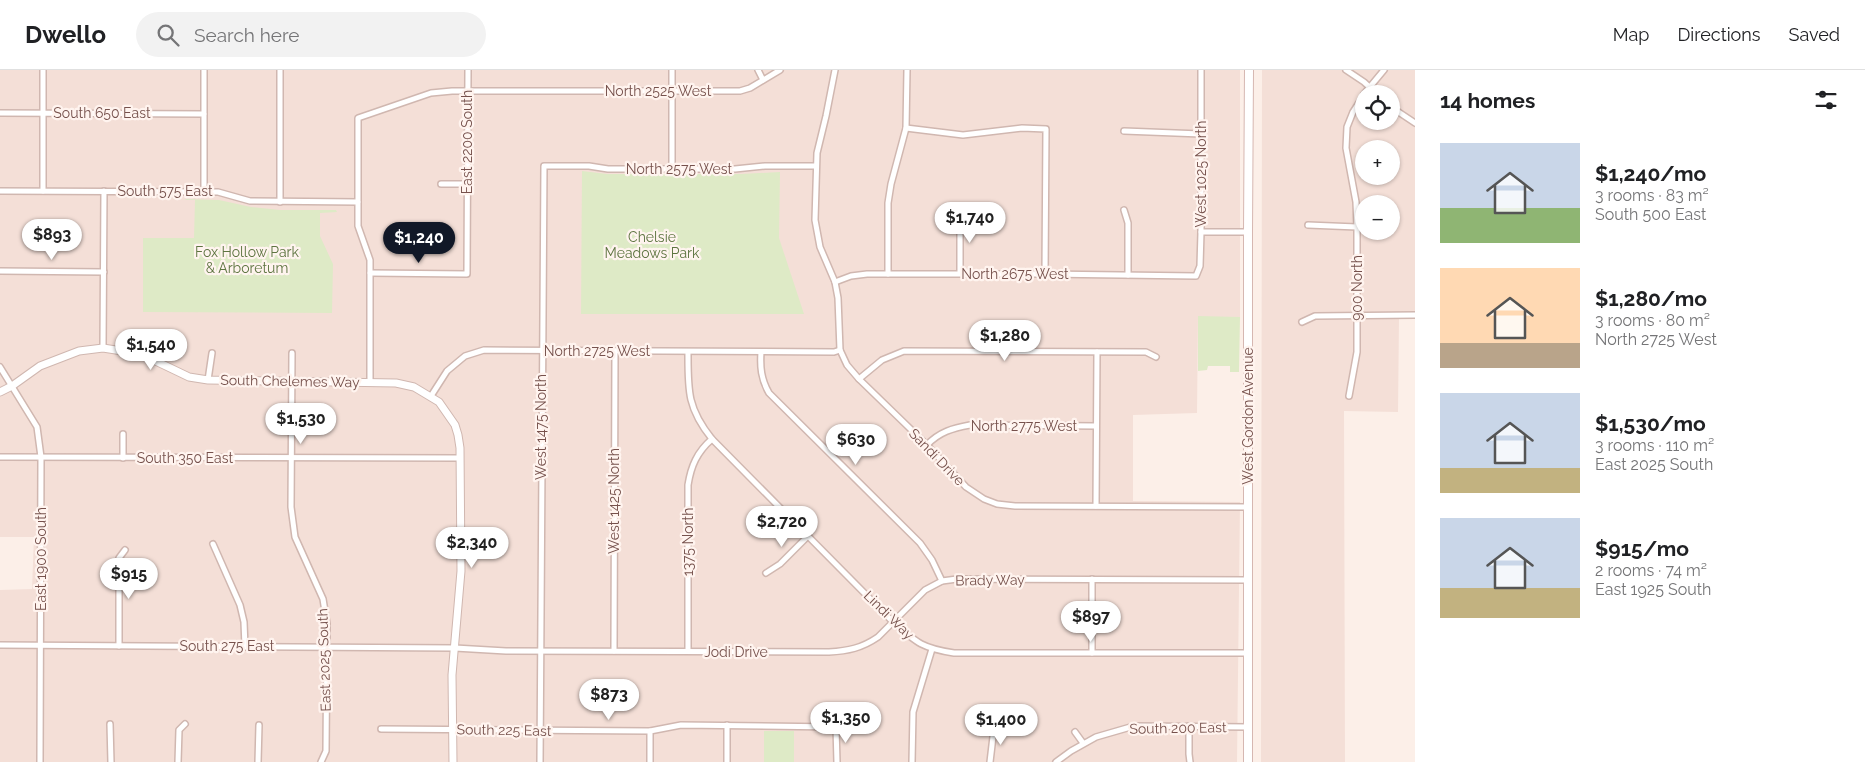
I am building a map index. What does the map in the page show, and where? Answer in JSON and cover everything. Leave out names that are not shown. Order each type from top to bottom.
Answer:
[{"type":"main road","name":"West Gordon Avenue","points":[[1248,762],[1249,70]]},
{"type":"street","points":[[43,70],[43,191]]},
{"type":"street","points":[[204,70],[204,192]]},
{"type":"street","points":[[280,70],[280,202]]},
{"type":"street","name":"East 2200 South","points":[[370,273],[467,274],[468,70]]},
{"type":"street","points":[[672,70],[672,169]]},
{"type":"street","points":[[758,70],[763,80]]},
{"type":"street","name":"North 2525 West","points":[[467,91],[740,91],[750,88],[780,70]]},
{"type":"street","points":[[688,352],[834,352],[840,350],[838,340],[839,308],[834,282],[820,247],[815,220],[815,166],[818,140],[826,116],[835,70]]},
{"type":"street","points":[[888,274],[888,203],[891,184],[906,128],[907,70]]},
{"type":"street","name":"West 1025 North","points":[[1196,276],[1200,266],[1201,232],[1201,70]]},
{"type":"street","points":[[1346,70],[1367,85]]},
{"type":"street","name":"900 North","points":[[1372,85],[1384,70]]},
{"type":"street","points":[[370,382],[370,260],[358,226],[358,118],[431,93],[467,91]]},
{"type":"street","name":"900 North","points":[[1355,109],[1347,127],[1346,148],[1355,197]]},
{"type":"street","name":"South 650 East","points":[[0,113],[204,114]]},
{"type":"street","points":[[1400,113],[1415,123]]},
{"type":"street","points":[[906,128],[963,135],[1022,128],[1046,130],[1045,274]]},
{"type":"street","points":[[1124,131],[1201,134]]},
{"type":"street","name":"North 2575 West","points":[[544,166],[589,166],[608,169],[735,169],[765,166],[815,166]]},
{"type":"street","name":"West 1475 North","points":[[540,762],[544,166]]},
{"type":"street","points":[[442,184],[467,184]]},
{"type":"street","name":"South 575 East","points":[[0,191],[218,192],[250,201],[358,202]]},
{"type":"street","points":[[103,348],[104,191]]},
{"type":"street","points":[[1124,210],[1128,223],[1128,275]]},
{"type":"street","points":[[960,273],[960,225],[964,212]]},
{"type":"street","points":[[1308,225],[1355,227]]},
{"type":"street","points":[[1201,232],[1248,232]]},
{"type":"street","name":"900 North","points":[[1349,396],[1356,352],[1357,240]]},
{"type":"street","points":[[0,271],[104,272]]},
{"type":"street","name":"North 2675 West","points":[[834,282],[859,275],[888,274],[1196,276]]},
{"type":"street","points":[[1302,322],[1315,316],[1415,315]]},
{"type":"street","name":"South Chelemes Way","points":[[0,392],[12,386],[40,366],[79,351],[103,348],[141,354],[189,377],[208,380],[396,383],[414,387],[431,396]]},
{"type":"street","name":"North 2725 West","points":[[431,396],[448,371],[465,356],[484,350],[688,352]]},
{"type":"street","name":"Sandi Drive","points":[[840,350],[847,365],[859,379],[927,445],[966,487],[984,499],[997,504],[1015,506],[1248,507]]},
{"type":"street","name":"West 1425 North","points":[[614,351],[614,651]]},
{"type":"street","points":[[859,379],[882,360],[904,351],[1146,352],[1156,357]]},
{"type":"street","name":"Lindi Way","points":[[688,352],[688,380],[693,411],[701,426],[893,622],[921,645],[954,653],[1248,653]]},
{"type":"street","name":"Brady Way","points":[[761,352],[760,371],[762,382],[769,392],[920,543],[932,560],[942,581],[957,579],[1248,580]]},
{"type":"street","points":[[1096,352],[1096,506]]},
{"type":"street","points":[[208,380],[212,353]]},
{"type":"street","name":"East 2025 South","points":[[292,353],[290,458],[292,522],[295,537],[322,599],[326,624],[326,751],[321,762]]},
{"type":"street","name":"East 1900 South","points":[[0,367],[37,427],[41,458],[40,762]]},
{"type":"street","points":[[431,396],[444,408],[455,425],[459,441],[461,571],[452,675],[453,762]]},
{"type":"street","name":"North 2775 West","points":[[927,445],[940,434],[956,427],[1096,426]]},
{"type":"street","points":[[123,434],[123,458]]},
{"type":"street","name":"1375 North","points":[[688,651],[688,485],[694,460],[712,439]]},
{"type":"street","name":"South 350 East","points":[[0,457],[460,458]]},
{"type":"street","points":[[766,573],[780,564],[808,536]]},
{"type":"street","points":[[213,544],[240,605],[244,622],[245,647]]},
{"type":"street","points":[[119,646],[119,558],[124,550]]},
{"type":"street","points":[[1092,579],[1092,653]]},
{"type":"street","name":"Jodi Drive","points":[[455,648],[506,651],[845,652],[869,643],[878,637],[925,590],[942,581]]},
{"type":"street","name":"South 275 East","points":[[0,645],[455,648]]},
{"type":"street","points":[[912,762],[912,722],[932,649]]},
{"type":"street","points":[[110,724],[111,762]]},
{"type":"street","points":[[178,762],[179,730],[185,724]]},
{"type":"street","points":[[258,762],[259,725]]},
{"type":"street","name":"South 225 East","points":[[381,729],[650,731],[681,725],[836,726],[837,762]]},
{"type":"street","points":[[727,725],[727,762]]},
{"type":"street","name":"South 200 East","points":[[1056,762],[1082,743],[1134,726],[1249,727]]},
{"type":"street","points":[[1189,726],[1190,762]]},
{"type":"street","points":[[990,762],[994,728]]},
{"type":"street","points":[[650,731],[650,762]]},
{"type":"street","points":[[1075,732],[1082,743]]},
{"type":"shaded area","points":[[0,70],[1240,70],[1240,317],[1198,317],[1197,413],[1133,415],[1133,501],[1240,502],[1237,762],[0,762],[0,590],[32,589],[34,537],[0,537]]},
{"type":"shaded area","points":[[1262,70],[1415,70],[1415,318],[1399,318],[1398,412],[1344,411],[1345,762],[1261,762]]},
{"type":"green space","name":"Chelsie Meadows Park","points":[[582,171],[607,174],[741,174],[780,172],[779,238],[804,314],[581,314]]},
{"type":"green space","name":"Fox Hollow Park & Arboretum","points":[[186,199],[219,200],[251,207],[280,210],[336,210],[337,212],[320,213],[320,236],[333,264],[332,313],[143,312],[143,238],[194,238],[195,200]]},
{"type":"green space","points":[[1198,316],[1240,317],[1239,372],[1230,372],[1230,366],[1208,366],[1207,370],[1198,371]]},
{"type":"green space","points":[[764,731],[794,731],[794,762],[764,762]]}]
